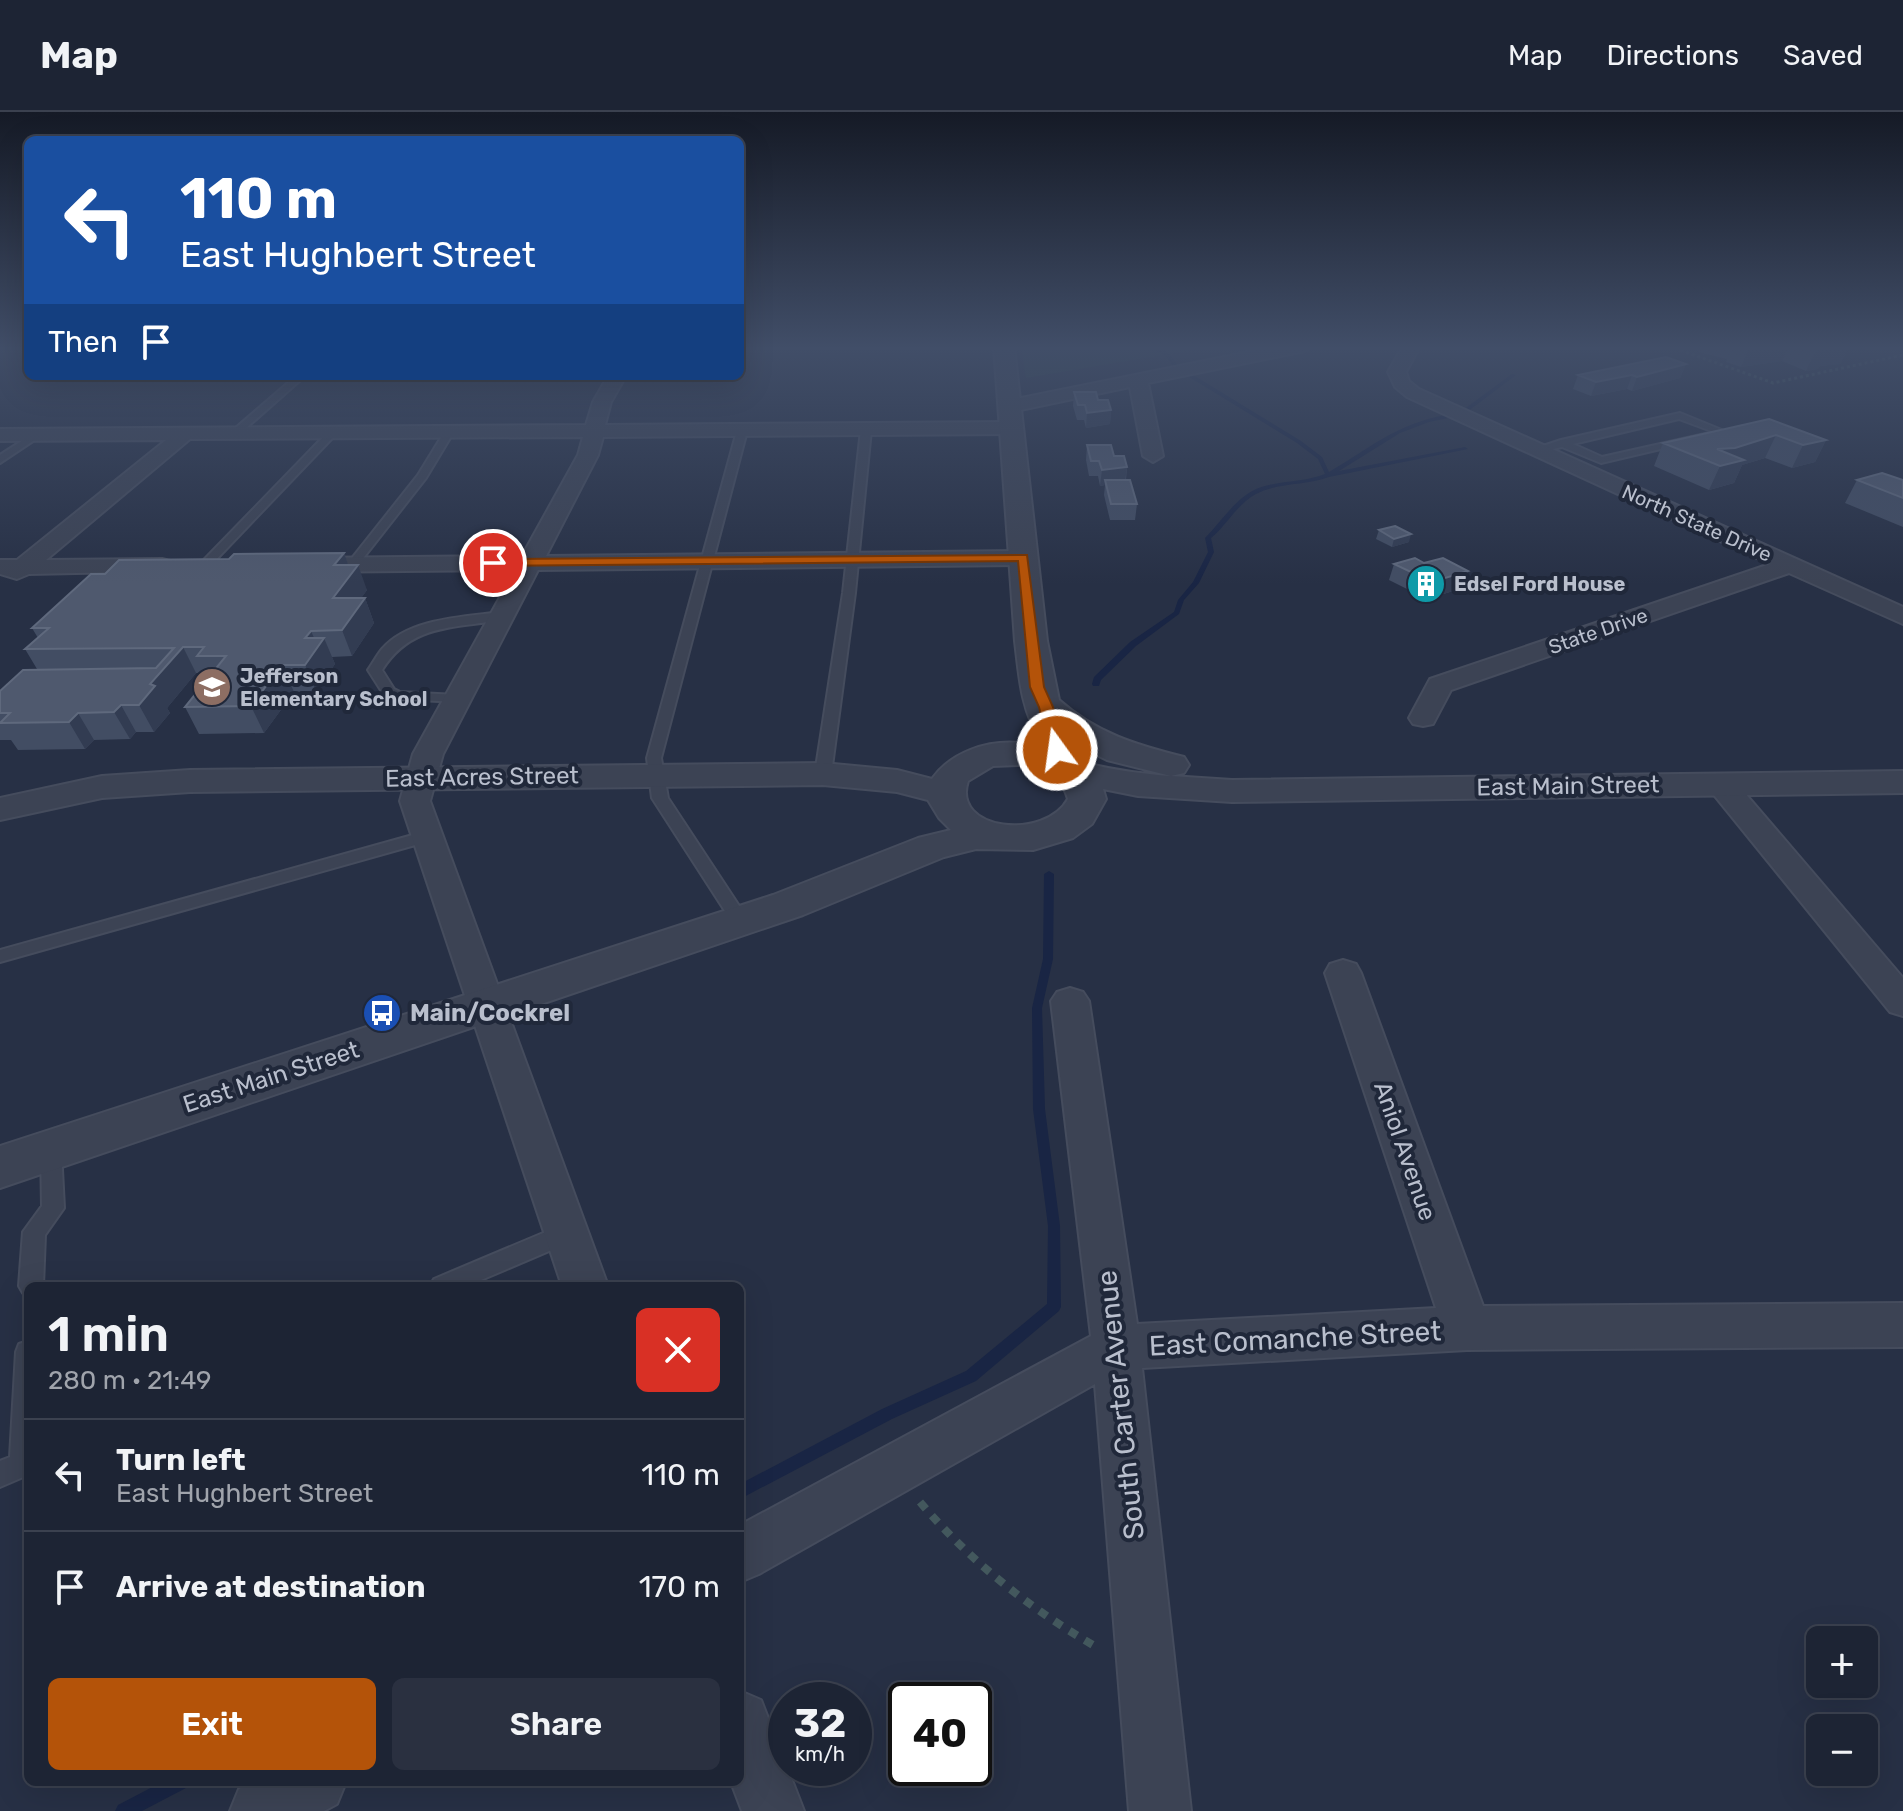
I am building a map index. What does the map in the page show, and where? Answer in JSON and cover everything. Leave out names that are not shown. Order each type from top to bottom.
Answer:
[{"type":"street","points":[[584,1282],[415,801],[428,754],[588,455],[596,425]]},
{"type":"street","points":[[0,435],[866,430],[919,425]]},
{"type":"street","points":[[1013,425],[1023,558],[1042,697],[1057,750],[1086,787],[1088,802],[1082,815],[1054,833],[1010,838],[980,832],[959,820],[946,798],[950,779],[958,770],[987,757],[1020,736],[1042,697]]},
{"type":"street","points":[[1147,425],[1153,456]]},
{"type":"street","name":"North State Drive","points":[[1483,425],[1903,616]]},
{"type":"street","points":[[0,586],[12,567],[185,434]]},
{"type":"street","points":[[279,565],[1023,558]]},
{"type":"street","points":[[12,567],[235,565]]},
{"type":"street","name":"State Drive","points":[[1423,718],[1440,685],[1790,565]]},
{"type":"street","points":[[1042,697],[1062,723],[1089,740],[1146,760],[1173,765],[1581,785]]},
{"type":"street","points":[[987,757],[1021,754],[1046,758],[1072,770]]},
{"type":"street","name":"East Acres Street","points":[[823,774],[867,767],[987,757]]},
{"type":"street","name":"East Main Street","points":[[1072,770],[1138,785],[1232,791],[1903,782]]},
{"type":"street","name":"East Acres Street","points":[[0,809],[68,793],[140,783],[419,778],[823,774],[897,781],[946,798]]},
{"type":"street","points":[[1721,784],[1903,1003]]},
{"type":"street","name":"East Main Street","points":[[1082,815],[1143,801],[1232,791]]},
{"type":"street","name":"East Main Street","points":[[859,875],[934,818],[946,798]]},
{"type":"street","name":"East Main Street","points":[[0,1167],[740,921],[932,847],[976,837],[1010,838]]},
{"type":"street","name":"Aniol Avenue","points":[[1343,973],[1467,1328]]},
{"type":"street","name":"South Carter Avenue","points":[[1070,1001],[1116,1347],[1160,1811]]},
{"type":"street","name":"East Comanche Street","points":[[744,1553],[1116,1347],[1467,1328],[1903,1325]]},
{"type":"street","points":[[744,1732],[773,1811]]},
{"type":"street","points":[[261,1811],[308,1786]]},
{"type":"lane","points":[[234,434],[244,425]]},
{"type":"lane","points":[[1536,450],[1639,425]]},
{"type":"lane","points":[[1561,443],[1601,460],[1724,433],[1704,425]]},
{"type":"lane","points":[[823,774],[866,430]]},
{"type":"lane","points":[[740,921],[660,798],[654,758],[742,431]]},
{"type":"lane","points":[[205,565],[332,433]]},
{"type":"lane","points":[[353,564],[415,486],[448,433]]},
{"type":"lane","points":[[0,460],[37,435]]},
{"type":"lane","points":[[457,699],[398,696],[389,692],[375,670],[389,649],[419,632],[442,624],[501,616]]},
{"type":"lane","points":[[0,956],[427,836]]},
{"type":"lane","points":[[31,1282],[34,1232],[53,1208],[51,1150]]},
{"type":"lane","points":[[451,1282],[567,1233]]},
{"type":"lane","points":[[17,1467],[24,1394]]},
{"type":"path","points":[[895,1470],[926,1509],[963,1547],[1043,1615],[1103,1650],[1146,1660]]},
{"type":"building","points":[[1741,425],[1786,425],[1826,440],[1803,445],[1776,435],[1735,448],[1717,449],[1744,460],[1720,466],[1663,443]]},
{"type":"building","points":[[1087,445],[1111,445],[1114,456],[1124,456],[1127,467],[1102,470],[1099,461],[1091,461]]},
{"type":"building","points":[[1882,473],[1903,480],[1903,498],[1857,480]]},
{"type":"building","points":[[1105,480],[1130,480],[1137,504],[1111,504]]},
{"type":"building","points":[[1395,526],[1411,534],[1394,539],[1379,530]]},
{"type":"building","points":[[344,553],[334,565],[358,565],[333,598],[365,598],[342,630],[311,631],[305,638],[324,638],[305,665],[282,665],[251,706],[185,707],[226,656],[197,656],[204,647],[183,647],[150,684],[155,686],[139,705],[121,705],[114,712],[78,713],[69,722],[0,723],[10,713],[0,713],[0,691],[23,670],[156,668],[174,648],[25,649],[49,628],[32,628],[91,574],[105,574],[119,560],[229,559],[234,554]]},
{"type":"building","points":[[1415,558],[1424,563],[1443,558],[1468,571],[1432,582],[1394,564]]},
{"type":"waterway","points":[[1272,425],[1320,458],[1328,475]]},
{"type":"waterway","points":[[1328,475],[1411,425]]},
{"type":"waterway","points":[[1328,475],[1465,449]]},
{"type":"waterway","points":[[1096,684],[1097,679],[1133,644],[1177,613],[1181,600],[1196,583],[1211,552],[1208,538],[1250,495],[1266,488],[1328,475]]},
{"type":"waterway","points":[[744,1490],[887,1414],[971,1376],[1054,1307],[1054,1226],[1039,1109],[1037,1008],[1048,959],[1049,874]]},
{"type":"waterway","points":[[124,1811],[172,1786]]},
{"type":"place","name":"Edsel Ford House","points":[[1426,584]]},
{"type":"place","name":"Jefferson Elementary School","points":[[212,687]]},
{"type":"place","name":"Main/Cockrel","points":[[382,1013]]},
{"type":"route","points":[[493,563],[1023,558],[1037,687],[1046,707],[1057,750]]}]
